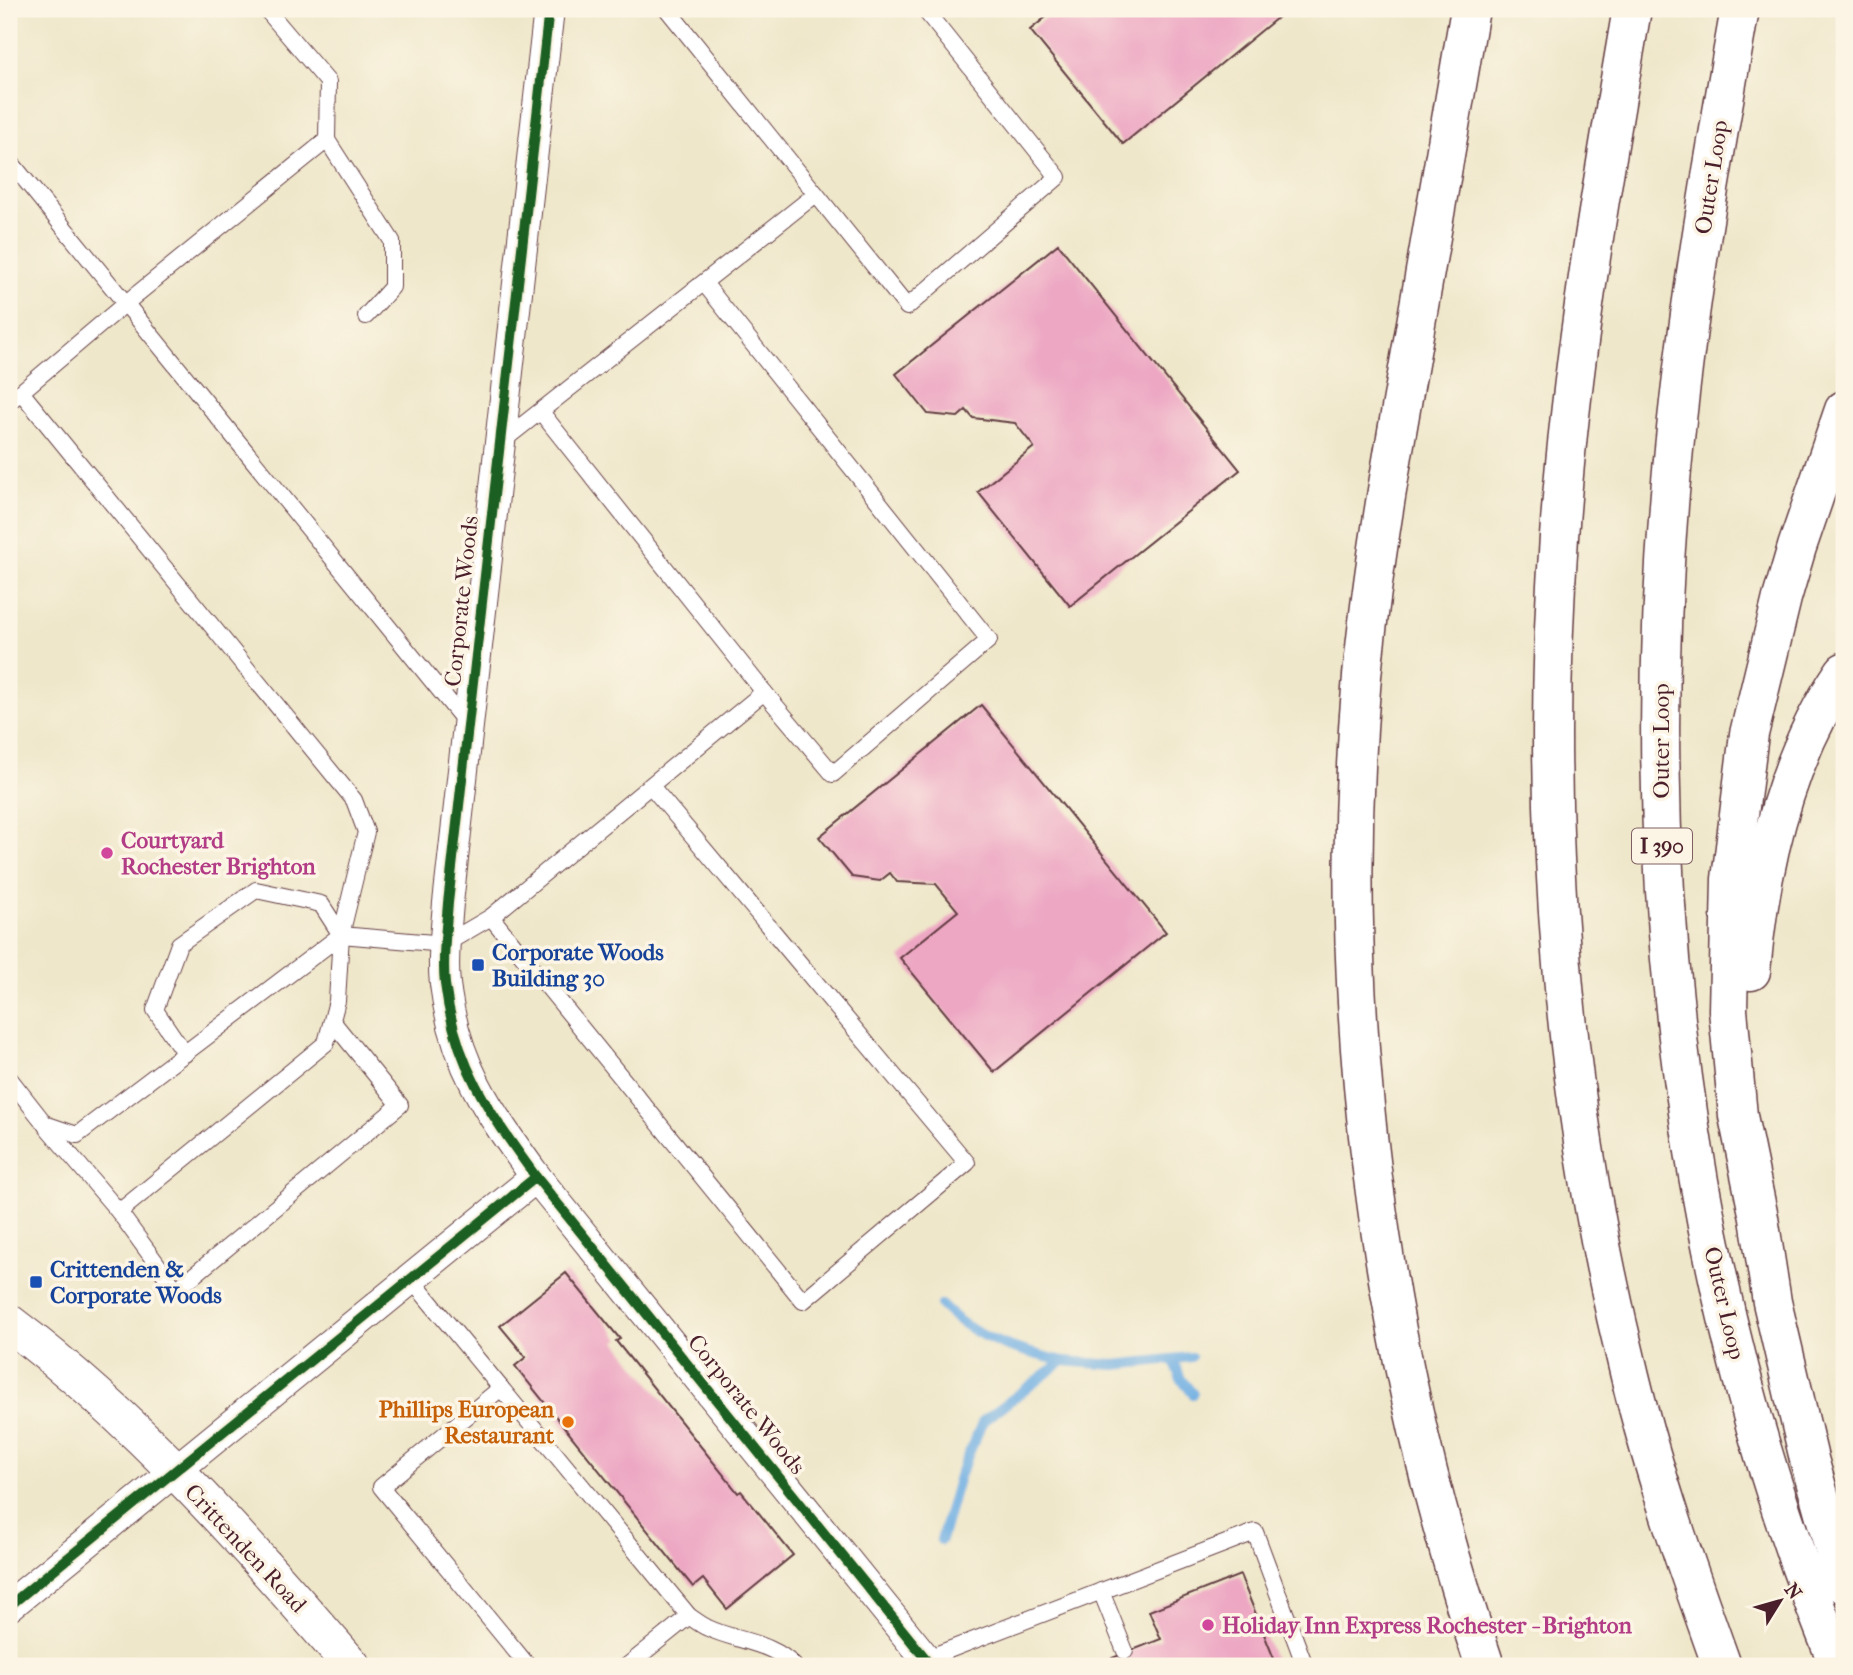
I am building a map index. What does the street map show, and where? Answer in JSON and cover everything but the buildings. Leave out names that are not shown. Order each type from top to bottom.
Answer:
[{"type":"highway","points":[[1472,9],[1388,483],[1369,612],[1358,742],[1354,910],[1359,1026],[1367,1115],[1402,1356],[1435,1503],[1485,1666]]},
{"type":"highway","points":[[1632,9],[1587,280],[1561,511],[1552,731],[1556,862],[1572,1056],[1602,1250],[1630,1377],[1655,1464],[1685,1564],[1723,1666]]},
{"type":"highway","name":"Outer Loop","points":[[1740,9],[1695,278],[1671,480],[1660,671],[1660,785],[1666,915],[1687,1104],[1721,1292],[1771,1478],[1839,1666]]},
{"type":"highway","points":[[1844,410],[1797,547],[1759,686],[1749,734],[1731,879],[1728,1010],[1738,1116],[1773,1302],[1825,1520],[1844,1584]]},
{"type":"highway","points":[[1759,1218],[1748,1006],[1760,894],[1783,803],[1813,722],[1844,672]]},
{"type":"street","name":"Corporate Woods","points":[[549,9],[445,944],[445,982],[453,1029],[469,1075],[491,1114],[536,1177],[924,1663]]},
{"type":"street","points":[[9,1606],[536,1177]]},
{"type":"street","name":"Crittenden Road","points":[[9,1323],[95,1395],[175,1470],[293,1597],[352,1666]]},
{"type":"lane","points":[[266,9],[328,82],[327,140],[392,241],[392,287],[366,316]]},
{"type":"lane","points":[[667,9],[906,307],[1058,177],[924,9]]},
{"type":"lane","points":[[119,1213],[326,1043],[337,1001],[341,935],[366,832],[354,800],[15,397],[327,140]]},
{"type":"lane","points":[[9,160],[468,725]]},
{"type":"lane","points":[[500,443],[816,194]]},
{"type":"lane","points":[[541,411],[764,692],[834,774],[989,640],[704,283]]},
{"type":"lane","points":[[45,1124],[77,1135],[341,935],[445,944],[491,917],[764,692]]},
{"type":"lane","points":[[491,917],[803,1301],[967,1163],[651,786]]},
{"type":"lane","points":[[185,1054],[156,1010],[179,944],[256,890],[321,904],[341,935]]},
{"type":"lane","points":[[9,1079],[119,1213],[176,1290],[400,1105],[332,1021]]},
{"type":"lane","points":[[411,1279],[689,1616],[707,1628],[752,1642],[789,1660],[794,1666]]},
{"type":"lane","points":[[501,1388],[381,1487],[528,1666]]},
{"type":"lane","points":[[924,1663],[1255,1532],[1305,1666]]},
{"type":"lane","points":[[1101,1591],[1125,1651]]},
{"type":"lane","points":[[627,1666],[689,1616]]},
{"type":"waterway","points":[[941,1305],[982,1335],[1013,1348],[1063,1361]]},
{"type":"waterway","points":[[941,1540],[959,1476],[983,1421],[1063,1361],[1115,1365],[1191,1357]]},
{"type":"waterway","points":[[1173,1360],[1181,1379],[1193,1394]]},
{"type":"cycle path","points":[[549,9],[448,903],[444,964],[450,1013],[457,1040],[477,1087],[503,1131],[536,1177],[925,1658]]},
{"type":"cycle path","points":[[9,1606],[536,1177]]},
{"type":"place","name":"Courtyard Rochester Brighton","points":[[107,853]]},
{"type":"place","name":"Corporate Woods Building 30","points":[[478,965]]},
{"type":"place","name":"Crittenden & Corporate Woods","points":[[36,1282]]},
{"type":"place","name":"Phillips European Restaurant","points":[[568,1422]]},
{"type":"place","name":"Holiday Inn Express Rochester - Brighton","points":[[1208,1625]]}]
